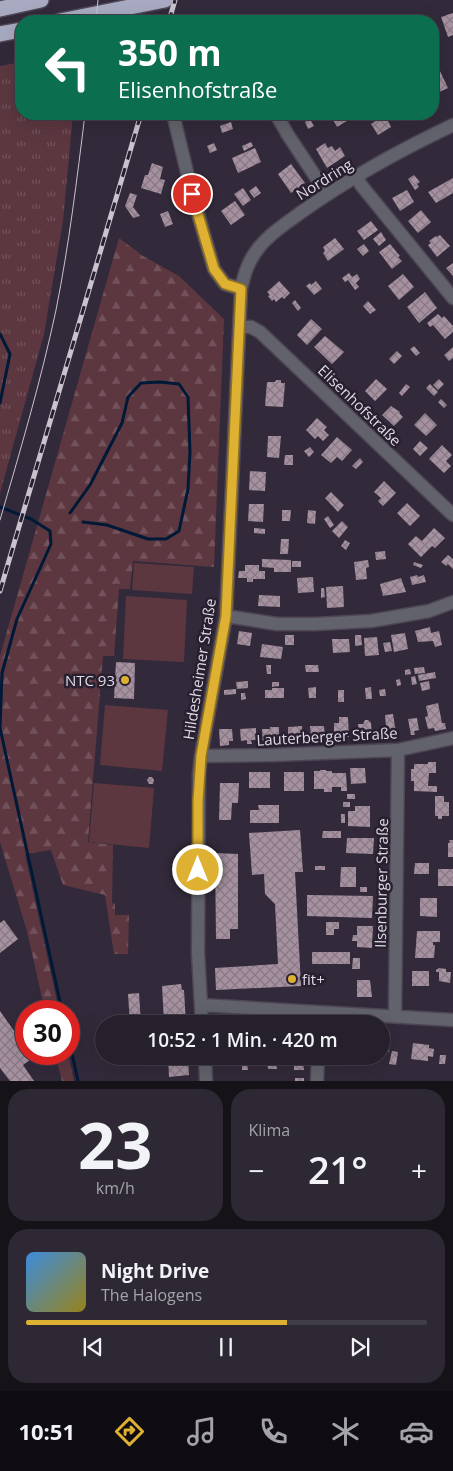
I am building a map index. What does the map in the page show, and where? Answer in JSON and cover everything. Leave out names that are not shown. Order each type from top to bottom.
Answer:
[{"type":"highway","points":[[0,9],[41,0]]},
{"type":"highway","points":[[90,15],[165,0]]},
{"type":"highway","points":[[0,34],[15,31]]},
{"type":"street","points":[[174,120],[192,194],[214,269],[225,284],[241,289]]},
{"type":"street","points":[[279,120],[327,194]]},
{"type":"street","name":"Nordring","points":[[241,289],[245,271],[255,252],[279,229],[327,194],[453,125]]},
{"type":"street","points":[[357,177],[361,185],[453,298]]},
{"type":"street","name":"Hildesheimer Straße","points":[[202,1015],[198,801],[201,756],[226,616],[241,289]]},
{"type":"street","name":"Elisenhofstraße","points":[[240,327],[251,328],[260,332],[453,515]]},
{"type":"street","points":[[226,616],[277,624],[325,623],[405,616],[429,611],[453,602]]},
{"type":"street","name":"Lauterberger Straße","points":[[201,756],[398,750],[453,738]]},
{"type":"street","name":"Ilsenburger Straße","points":[[394,1016],[398,750]]},
{"type":"street","points":[[201,1005],[292,1015]]},
{"type":"street","points":[[390,1016],[453,1020]]},
{"type":"street","points":[[205,1065],[206,1081]]},
{"type":"street","points":[[317,1081],[318,1065]]},
{"type":"green space","points":[[15,63],[15,120],[72,120],[63,221],[44,334],[0,493],[0,66]]},
{"type":"green space","points":[[119,238],[143,256],[179,276],[224,319],[214,567],[133,561],[130,589],[119,589],[114,656],[103,656],[88,842],[113,845],[112,903],[115,904],[115,915],[129,915],[128,954],[114,954],[105,895],[63,885],[51,850],[25,854],[57,1000],[43,1000],[27,931],[0,842],[0,656]]},
{"type":"green space","points":[[134,563],[194,567],[192,594],[132,590]]},
{"type":"green space","points":[[126,596],[187,600],[184,662],[123,659]]},
{"type":"green space","points":[[105,705],[168,710],[162,771],[100,765]]},
{"type":"green space","points":[[94,783],[154,788],[149,848],[89,842]]},
{"type":"green space","points":[[58,1065],[70,1065],[74,1081],[62,1081]]},
{"type":"building","points":[[453,13],[453,35],[448,37],[441,17]]},
{"type":"building","points":[[439,69],[448,88],[439,92]]},
{"type":"building","points":[[311,120],[314,126],[308,129],[305,122]]},
{"type":"building","points":[[333,120],[348,120],[337,127]]},
{"type":"building","points":[[377,120],[388,120],[391,127],[378,135],[371,124]]},
{"type":"building","points":[[231,122],[233,129],[222,133],[220,126]]},
{"type":"building","points":[[251,142],[253,146],[244,151],[242,146]]},
{"type":"building","points":[[214,143],[217,150],[210,153],[207,146]]},
{"type":"building","points":[[325,143],[328,148],[332,146],[335,151],[340,147],[345,156],[327,168],[316,149]]},
{"type":"building","points":[[255,148],[261,162],[238,173],[232,158]]},
{"type":"building","points":[[152,163],[163,167],[160,179],[165,180],[161,194],[141,188],[145,175],[148,175]]},
{"type":"building","points":[[291,164],[305,183],[291,193],[278,174]]},
{"type":"building","points":[[414,175],[420,182],[417,184],[419,187],[415,190],[408,179]]},
{"type":"building","points":[[453,178],[453,193],[436,203],[428,192]]},
{"type":"building","points":[[256,186],[261,193],[254,198],[249,191]]},
{"type":"building","points":[[243,188],[251,200],[243,206],[234,194]]},
{"type":"building","points":[[407,190],[414,202],[400,211],[392,198]]},
{"type":"building","points":[[130,193],[137,195],[133,207],[140,216],[133,218],[125,206]]},
{"type":"building","points":[[235,201],[245,215],[231,225],[221,211]]},
{"type":"building","points":[[421,210],[431,222],[418,233],[408,221]]},
{"type":"building","points":[[168,211],[173,224],[165,227],[160,214]]},
{"type":"building","points":[[371,221],[378,230],[364,240],[357,231]]},
{"type":"building","points":[[381,232],[386,240],[379,246],[373,239]]},
{"type":"building","points":[[440,235],[450,246],[437,257],[428,245],[431,243],[429,241]]},
{"type":"building","points":[[335,238],[344,249],[328,261],[323,253],[325,251],[323,247]]},
{"type":"building","points":[[364,244],[369,251],[363,256],[357,249]]},
{"type":"building","points":[[390,244],[402,261],[392,269],[379,252]]},
{"type":"building","points":[[453,263],[453,276],[446,268]]},
{"type":"building","points":[[349,273],[352,277],[357,274],[360,279],[356,283],[359,287],[355,290],[348,280],[345,282],[342,278]]},
{"type":"building","points":[[403,274],[414,287],[399,300],[388,286]]},
{"type":"building","points":[[279,281],[290,293],[284,299],[282,297],[276,302],[274,299],[272,301],[267,292]]},
{"type":"building","points":[[316,281],[322,289],[314,295],[306,286]]},
{"type":"building","points":[[425,292],[437,308],[419,323],[407,307]]},
{"type":"building","points":[[295,300],[301,308],[298,311],[292,303]]},
{"type":"building","points":[[368,301],[376,310],[370,314],[363,306]]},
{"type":"building","points":[[438,314],[442,318],[444,316],[453,326],[453,332],[445,339],[433,325],[430,327],[427,323]]},
{"type":"building","points":[[311,319],[322,329],[307,345],[297,335]]},
{"type":"building","points":[[325,336],[344,352],[332,364],[314,347]]},
{"type":"building","points":[[414,346],[420,353],[416,356],[410,349]]},
{"type":"building","points":[[453,347],[453,358],[449,361],[444,355]]},
{"type":"building","points":[[397,351],[402,356],[394,364],[389,359]]},
{"type":"building","points":[[376,379],[387,389],[375,401],[365,391]]},
{"type":"building","points":[[439,379],[444,384],[438,390],[433,385]]},
{"type":"building","points":[[276,380],[281,380],[281,383],[285,383],[283,407],[265,406],[267,382],[275,382]]},
{"type":"building","points":[[406,384],[410,387],[402,396],[399,393]]},
{"type":"building","points":[[430,384],[438,392],[434,396],[426,388]]},
{"type":"building","points":[[441,399],[447,405],[444,408],[438,402]]},
{"type":"building","points":[[391,406],[400,412],[403,417],[394,426],[382,415]]},
{"type":"building","points":[[425,413],[437,425],[426,436],[414,425]]},
{"type":"building","points":[[317,418],[327,427],[324,430],[329,435],[323,441],[318,436],[315,439],[306,430]]},
{"type":"building","points":[[268,436],[281,436],[279,458],[267,457]]},
{"type":"building","points":[[337,437],[352,450],[342,461],[337,457],[331,463],[321,455]]},
{"type":"building","points":[[420,441],[428,448],[420,456],[413,449]]},
{"type":"building","points":[[442,445],[452,455],[446,461],[451,466],[444,473],[429,459]]},
{"type":"building","points":[[310,447],[314,452],[309,457],[304,451]]},
{"type":"building","points":[[285,455],[293,455],[293,465],[284,465]]},
{"type":"building","points":[[360,458],[363,462],[356,469],[352,466]]},
{"type":"building","points":[[250,471],[266,472],[265,491],[249,490]]},
{"type":"building","points":[[384,481],[396,493],[383,506],[378,501],[381,498],[374,492]]},
{"type":"building","points":[[331,492],[344,505],[338,512],[325,498]]},
{"type":"building","points":[[407,503],[420,516],[410,526],[397,513]]},
{"type":"building","points":[[249,504],[264,504],[263,522],[248,521]]},
{"type":"building","points":[[282,510],[291,510],[290,521],[282,521]]},
{"type":"building","points":[[308,510],[316,511],[315,524],[307,523]]},
{"type":"building","points":[[328,516],[334,525],[330,528],[324,519]]},
{"type":"building","points":[[342,521],[348,527],[339,538],[332,531]]},
{"type":"building","points":[[254,528],[265,529],[265,534],[254,533]]},
{"type":"building","points":[[434,528],[445,538],[435,548],[432,546],[421,557],[408,544],[416,536],[422,541]]},
{"type":"building","points":[[281,539],[289,539],[288,554],[280,554]]},
{"type":"building","points":[[345,540],[350,543],[346,550],[341,546]]},
{"type":"building","points":[[385,551],[386,559],[376,560],[375,552]]},
{"type":"building","points":[[448,555],[453,559],[453,569],[448,564],[446,566],[441,562]]},
{"type":"building","points":[[262,559],[291,560],[291,572],[274,572],[274,568],[262,567]]},
{"type":"building","points":[[368,560],[369,567],[366,568],[367,579],[356,580],[354,562]]},
{"type":"building","points":[[292,561],[301,561],[301,567],[292,567]]},
{"type":"building","points":[[414,562],[423,565],[421,568],[413,565]]},
{"type":"building","points":[[245,565],[259,565],[259,571],[265,571],[265,579],[253,579],[253,582],[247,582],[247,578],[238,578],[239,571],[245,571]]},
{"type":"building","points":[[417,575],[418,577],[424,575],[426,582],[412,585],[410,577]]},
{"type":"building","points":[[313,577],[314,592],[298,593],[297,578]]},
{"type":"building","points":[[401,578],[406,592],[383,596],[380,584]]},
{"type":"building","points":[[343,586],[344,607],[327,608],[326,587]]},
{"type":"building","points":[[321,588],[324,588],[325,597],[321,598]]},
{"type":"building","points":[[259,595],[280,596],[280,607],[258,606]]},
{"type":"building","points":[[430,627],[431,633],[439,631],[442,645],[435,647],[433,641],[418,642],[415,631]]},
{"type":"building","points":[[239,631],[252,633],[250,646],[237,644]]},
{"type":"building","points":[[405,633],[408,649],[394,652],[391,635]]},
{"type":"building","points":[[285,635],[294,635],[294,645],[285,645]]},
{"type":"building","points":[[355,635],[361,635],[362,645],[355,646]]},
{"type":"building","points":[[377,637],[379,655],[365,656],[364,638]]},
{"type":"building","points":[[332,639],[349,639],[350,652],[333,653]]},
{"type":"building","points":[[390,642],[392,651],[385,652],[383,643]]},
{"type":"building","points":[[262,644],[283,647],[281,659],[260,657]]},
{"type":"building","name":"NTC 93","points":[[116,662],[135,663],[134,699],[114,698]]},
{"type":"building","points":[[266,665],[271,665],[271,674],[267,674]]},
{"type":"building","points":[[305,665],[318,665],[319,672],[306,672]]},
{"type":"building","points":[[424,667],[425,673],[415,674],[414,668]]},
{"type":"building","points":[[410,669],[411,674],[405,675],[405,670]]},
{"type":"building","points":[[435,672],[436,678],[419,681],[418,675]]},
{"type":"building","points":[[415,676],[417,684],[412,685],[411,677]]},
{"type":"building","points":[[400,679],[401,685],[397,686],[396,680]]},
{"type":"building","points":[[248,681],[248,688],[237,689],[236,682]]},
{"type":"building","points":[[429,681],[430,689],[422,691],[420,683]]},
{"type":"building","points":[[272,682],[279,682],[279,686],[272,687]]},
{"type":"building","points":[[316,687],[316,698],[309,698],[308,688]]},
{"type":"building","points":[[371,687],[372,699],[366,699],[365,688]]},
{"type":"building","points":[[272,688],[284,688],[284,698],[265,698],[265,690],[272,690]]},
{"type":"building","points":[[236,689],[236,694],[224,695],[224,690]]},
{"type":"building","points":[[385,689],[386,696],[380,696],[379,690]]},
{"type":"building","points":[[338,690],[344,690],[344,702],[338,702]]},
{"type":"building","points":[[241,693],[245,693],[246,699],[241,700]]},
{"type":"building","points":[[438,703],[442,723],[445,723],[446,729],[435,731],[434,728],[428,729],[425,717],[428,716],[426,706]]},
{"type":"building","points":[[393,714],[396,733],[392,734],[392,738],[387,738],[385,715]]},
{"type":"building","points":[[339,717],[348,717],[349,737],[344,737],[344,741],[340,741],[340,737],[334,737],[334,723],[339,723]]},
{"type":"building","points":[[417,718],[419,730],[414,731],[415,735],[411,735],[408,719]]},
{"type":"building","points":[[365,720],[371,723],[372,735],[367,736],[367,740],[363,740],[363,736],[359,736],[358,724],[363,724]]},
{"type":"building","points":[[302,726],[303,739],[298,739],[298,743],[288,743],[288,727]]},
{"type":"building","points":[[310,726],[324,726],[325,738],[320,738],[320,742],[316,742],[316,738],[311,738]]},
{"type":"building","points":[[270,727],[279,727],[279,743],[263,744],[262,729],[270,729]]},
{"type":"building","points":[[256,728],[256,740],[251,740],[252,744],[247,744],[247,740],[241,741],[240,729]]},
{"type":"building","points":[[219,729],[232,729],[233,741],[229,741],[229,745],[220,746]]},
{"type":"building","points":[[428,762],[436,762],[436,773],[429,773],[428,786],[437,786],[437,792],[414,791],[414,781],[411,781],[411,769],[414,769],[414,764],[428,764]]},
{"type":"building","points":[[350,768],[365,768],[366,783],[351,784]]},
{"type":"building","points":[[314,771],[332,771],[332,773],[346,773],[347,791],[341,791],[341,787],[332,787],[332,792],[324,792],[324,789],[314,789]]},
{"type":"building","points":[[249,772],[270,772],[270,788],[249,788]]},
{"type":"building","points":[[284,772],[304,772],[304,791],[284,791]]},
{"type":"building","points":[[149,777],[152,777],[154,780],[153,784],[149,784],[147,780]]},
{"type":"building","points":[[220,783],[239,783],[238,803],[232,803],[231,820],[219,820]]},
{"type":"building","points":[[347,794],[355,794],[355,799],[347,799]]},
{"type":"building","points":[[435,796],[444,796],[444,802],[449,802],[449,816],[442,816],[442,819],[438,819],[438,816],[435,816]]},
{"type":"building","points":[[343,802],[350,802],[350,807],[343,807]]},
{"type":"building","points":[[258,805],[279,805],[279,823],[250,823],[250,810],[259,810]]},
{"type":"building","points":[[355,806],[370,806],[370,827],[348,826],[348,811],[355,811]]},
{"type":"building","points":[[341,814],[345,814],[345,823],[341,823]]},
{"type":"building","points":[[300,830],[303,872],[295,872],[301,986],[216,990],[215,968],[278,964],[275,904],[265,894],[264,874],[252,875],[249,833]]},
{"type":"building","points":[[323,831],[341,831],[341,838],[322,838]]},
{"type":"building","points":[[347,838],[374,838],[373,854],[346,853]]},
{"type":"building","points":[[449,840],[453,840],[453,857],[448,857]]},
{"type":"building","points":[[215,853],[238,854],[238,929],[230,929],[230,939],[216,939]]},
{"type":"building","points":[[415,863],[429,863],[429,874],[414,874]]},
{"type":"building","points":[[315,866],[325,866],[325,870],[315,870]]},
{"type":"building","points":[[341,867],[356,867],[356,887],[340,887]]},
{"type":"building","points":[[438,869],[453,869],[453,886],[438,886]]},
{"type":"building","points":[[360,887],[367,887],[367,892],[360,892]]},
{"type":"building","points":[[307,895],[373,896],[372,918],[307,916]]},
{"type":"building","points":[[420,898],[437,898],[437,917],[420,916]]},
{"type":"building","points":[[4,920],[18,939],[0,953],[0,923]]},
{"type":"building","points":[[326,922],[339,922],[339,929],[334,929],[334,935],[326,935]]},
{"type":"building","points":[[357,926],[373,926],[372,948],[357,947],[357,941],[352,941],[353,935],[357,935]]},
{"type":"building","points":[[417,931],[440,931],[440,942],[433,942],[433,945],[435,945],[434,958],[415,958]]},
{"type":"building","points":[[312,952],[350,952],[350,964],[312,964]]},
{"type":"building","points":[[353,958],[360,958],[360,969],[352,969]]},
{"type":"building","points":[[439,968],[446,969],[446,972],[451,972],[450,983],[439,981],[439,972],[436,972],[436,970]]},
{"type":"building","points":[[412,971],[429,971],[429,986],[412,986]]},
{"type":"building","points":[[357,980],[370,980],[372,997],[357,997]]},
{"type":"building","points":[[181,984],[182,990],[184,990],[185,1015],[164,1015],[162,986]]},
{"type":"building","points":[[139,993],[140,1015],[129,1015],[128,994]]},
{"type":"building","points":[[0,1011],[15,1032],[15,1065],[23,1065],[34,1081],[10,1081],[0,1068]]},
{"type":"building","points":[[413,1043],[429,1045],[429,1048],[434,1049],[433,1057],[428,1056],[428,1061],[411,1059]]},
{"type":"building","points":[[392,1051],[398,1052],[396,1065],[390,1064]]},
{"type":"building","points":[[440,1055],[446,1055],[445,1064],[439,1064]]},
{"type":"building","points":[[168,1065],[188,1065],[189,1075],[169,1077]]},
{"type":"building","points":[[242,1065],[247,1065],[248,1070],[242,1070]]},
{"type":"building","points":[[268,1065],[277,1065],[277,1069],[268,1069]]},
{"type":"building","points":[[294,1065],[303,1065],[304,1070],[294,1070]]},
{"type":"building","points":[[295,1078],[304,1078],[304,1081],[295,1081]]},
{"type":"waterway","points":[[0,334],[10,354],[0,403]]},
{"type":"waterway","points":[[70,513],[90,485],[122,423],[128,397],[141,383],[179,384],[188,397],[190,452],[188,489],[179,531],[166,539],[148,539],[107,525],[83,522]]},
{"type":"waterway","points":[[0,507],[31,519],[50,531],[51,544],[17,619],[2,673],[0,728],[60,1000]]},
{"type":"waterway","points":[[74,1065],[78,1081]]},
{"type":"tram line","points":[[97,15],[98,0]]},
{"type":"tram line","points":[[0,520],[23,442],[56,310],[69,237],[84,120]]},
{"type":"railway","points":[[171,15],[175,0]]},
{"type":"railway","points":[[0,591],[139,120]]},
{"type":"place","name":"NTC 93","points":[[125,680]]},
{"type":"place","name":"fit+","points":[[292,979]]},
{"type":"route","points":[[192,194],[214,269],[225,284],[241,289],[226,616],[201,756],[198,801],[198,870]]}]
